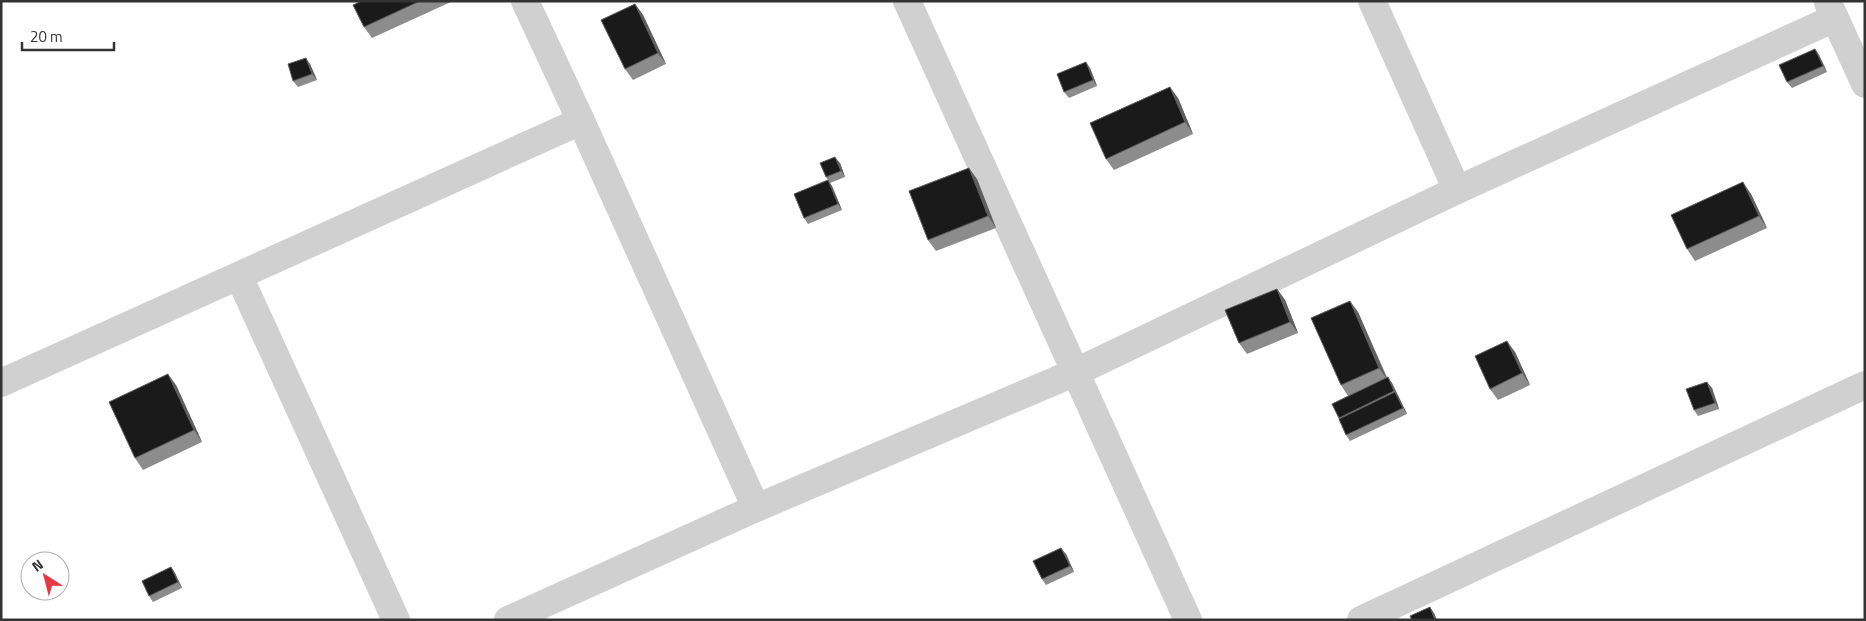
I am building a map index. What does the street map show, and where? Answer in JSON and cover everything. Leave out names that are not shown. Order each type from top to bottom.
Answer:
[{"type":"street","points":[[525,1],[582,122],[756,508]]},
{"type":"street","points":[[907,1],[1188,620]]},
{"type":"street","points":[[1372,1],[1457,190]]},
{"type":"street","points":[[508,620],[756,508],[1076,372],[1831,10],[1865,84]]},
{"type":"street","points":[[1,383],[582,122]]},
{"type":"street","points":[[239,276],[396,620]]},
{"type":"street","points":[[1360,620],[1865,385]]},
{"type":"building","points":[[362,1],[420,1],[364,27],[353,5]]},
{"type":"building","points":[[635,4],[658,53],[625,69],[601,20]]},
{"type":"building","points":[[1815,49],[1823,66],[1787,82],[1779,65]]},
{"type":"building","points":[[306,58],[312,74],[293,81],[288,64]]},
{"type":"building","points":[[1086,62],[1093,80],[1064,92],[1057,74]]},
{"type":"building","points":[[1170,87],[1185,122],[1106,159],[1090,123]]},
{"type":"building","points":[[835,157],[841,171],[826,177],[820,163]]},
{"type":"building","points":[[969,168],[988,216],[928,240],[909,191]]},
{"type":"building","points":[[828,180],[838,204],[804,218],[794,194]]},
{"type":"building","points":[[1743,182],[1759,216],[1687,249],[1671,215]]},
{"type":"building","points":[[1277,289],[1290,322],[1239,343],[1225,310]]},
{"type":"building","points":[[1350,301],[1379,368],[1341,385],[1311,318]]},
{"type":"building","points":[[1507,341],[1522,373],[1490,389],[1475,356]]},
{"type":"building","points":[[168,374],[194,430],[135,458],[109,402]]},
{"type":"building","points":[[1388,377],[1394,391],[1339,418],[1332,404]]},
{"type":"building","points":[[1707,382],[1715,403],[1694,410],[1686,389]]},
{"type":"building","points":[[1395,392],[1403,408],[1346,435],[1339,419]]},
{"type":"building","points":[[1061,548],[1070,566],[1042,579],[1033,561]]},
{"type":"building","points":[[171,567],[178,582],[149,596],[142,581]]},
{"type":"building","points":[[1430,607],[1435,620],[1412,620],[1410,616]]}]
